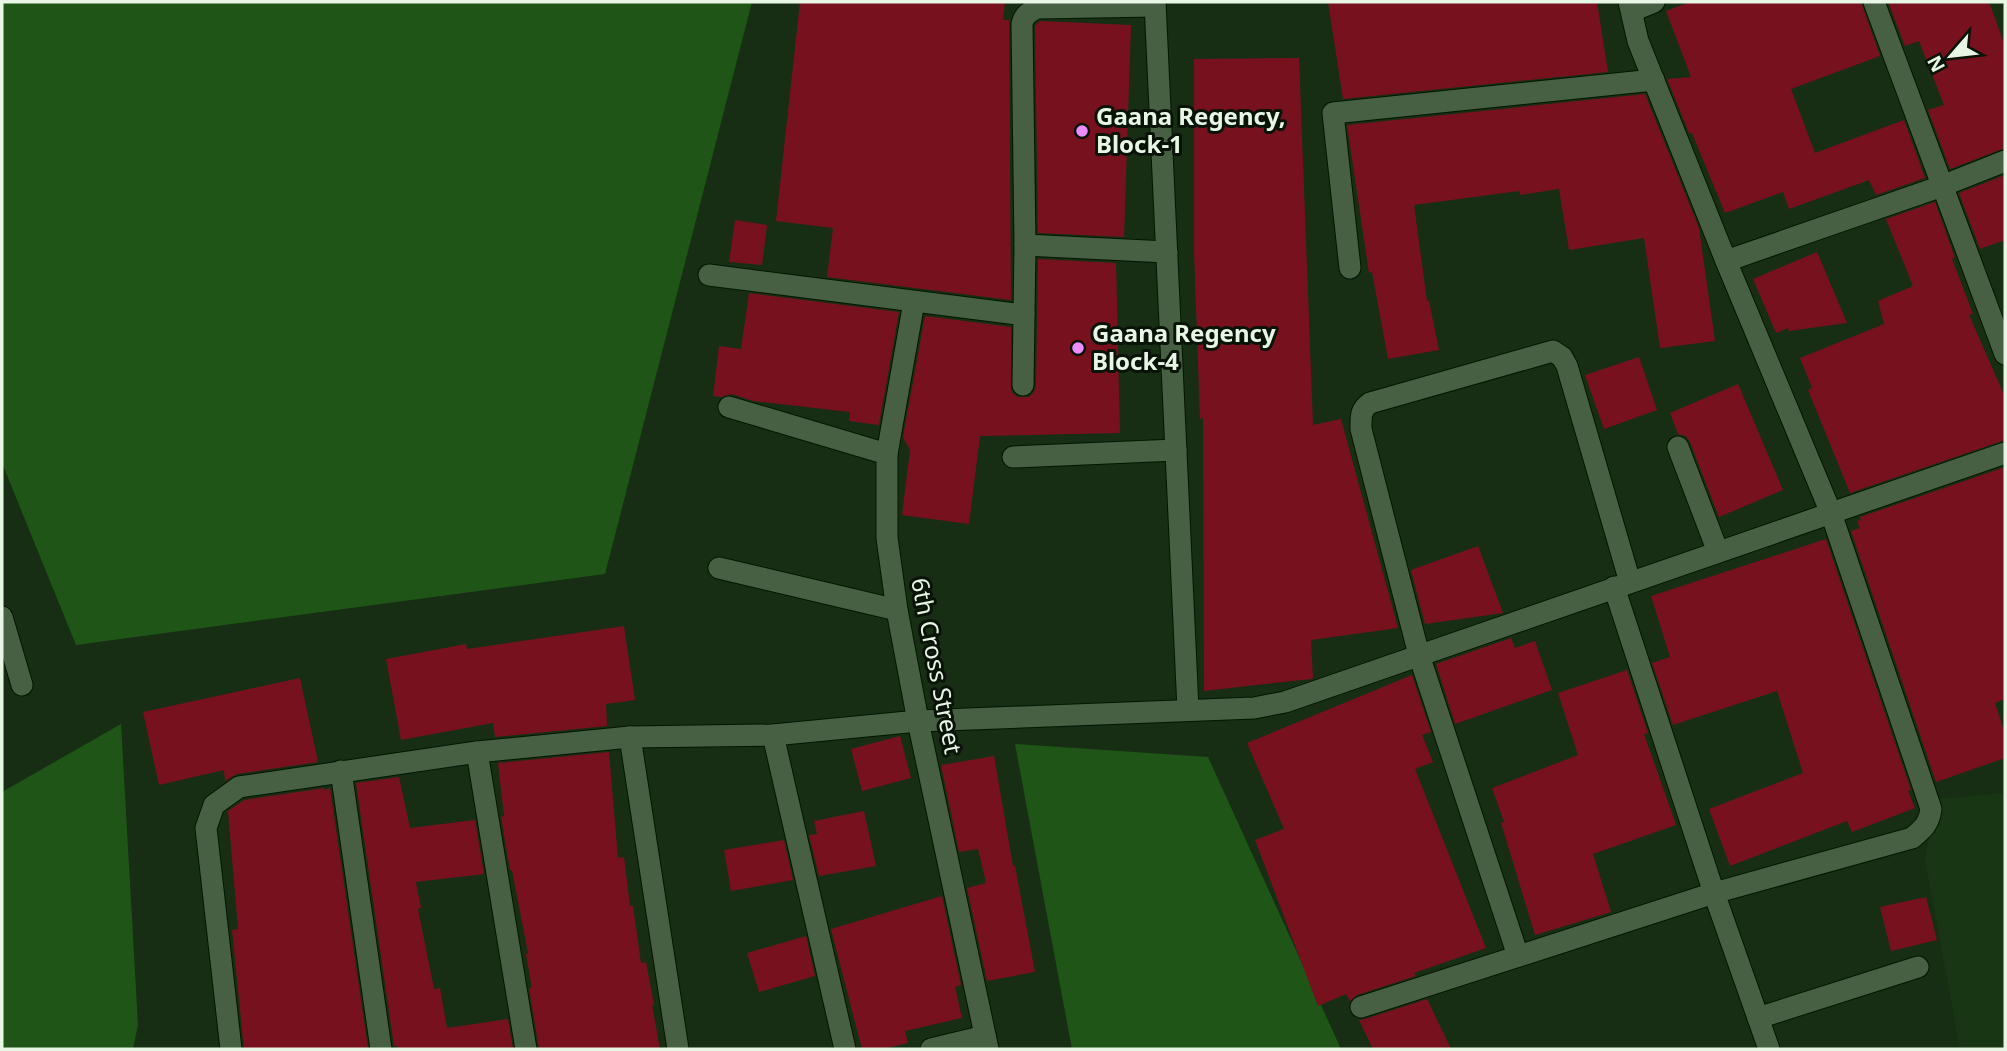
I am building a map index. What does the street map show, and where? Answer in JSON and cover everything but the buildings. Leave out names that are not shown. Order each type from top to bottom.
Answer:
[{"type":"street","points":[[1361,1007],[1714,892],[1912,838],[1930,820],[1931,809],[1831,513],[1638,41],[1631,6],[1654,2]]},
{"type":"street","points":[[1874,2],[2005,354]]},
{"type":"street","points":[[1023,385],[1024,18],[1037,8],[1155,4],[1188,709]]},
{"type":"street","points":[[1350,268],[1333,113],[1654,80]]},
{"type":"street","points":[[1726,261],[2005,162]]},
{"type":"street","points":[[1025,245],[1167,252]]},
{"type":"street","points":[[709,275],[1024,315]]},
{"type":"street","name":"6th Cross Street","points":[[914,302],[887,454],[887,538],[897,610],[918,720],[987,1043],[931,1049]]},
{"type":"street","points":[[1518,956],[1419,655],[1361,429],[1361,415],[1363,407],[1370,402],[1553,352],[1558,353],[1567,366],[1622,585],[1714,892],[1769,1049]]},
{"type":"street","points":[[729,407],[887,454]]},
{"type":"street","points":[[1678,447],[1717,552]]},
{"type":"street","points":[[1013,457],[1176,450]]},
{"type":"street","points":[[231,1049],[206,828],[214,805],[239,787],[477,752],[630,737],[773,735],[918,720],[1254,708],[1285,702],[2005,453]]},
{"type":"street","points":[[719,568],[897,610]]},
{"type":"street","points":[[2,617],[22,685]]},
{"type":"street","points":[[773,735],[845,1049]]},
{"type":"street","points":[[630,737],[678,1049]]},
{"type":"street","points":[[477,752],[526,1049]]},
{"type":"street","points":[[341,771],[381,1049]]},
{"type":"street","points":[[1758,1018],[1918,967]]},
{"type":"shaded area","points":[[2005,793],[2005,1049],[1960,1049],[1925,859],[1937,799]]},
{"type":"green space","points":[[2,2],[752,2],[605,574],[76,645],[2,463]]},
{"type":"green space","points":[[121,724],[138,1025],[133,1049],[2,1049],[2,792]]},
{"type":"green space","points":[[1015,744],[1208,757],[1341,1049],[1072,1049]]},
{"type":"place","name":"Gaana Regency, Block-1","points":[[1082,131]]},
{"type":"place","name":"Gaana Regency Block-4","points":[[1078,348]]}]
